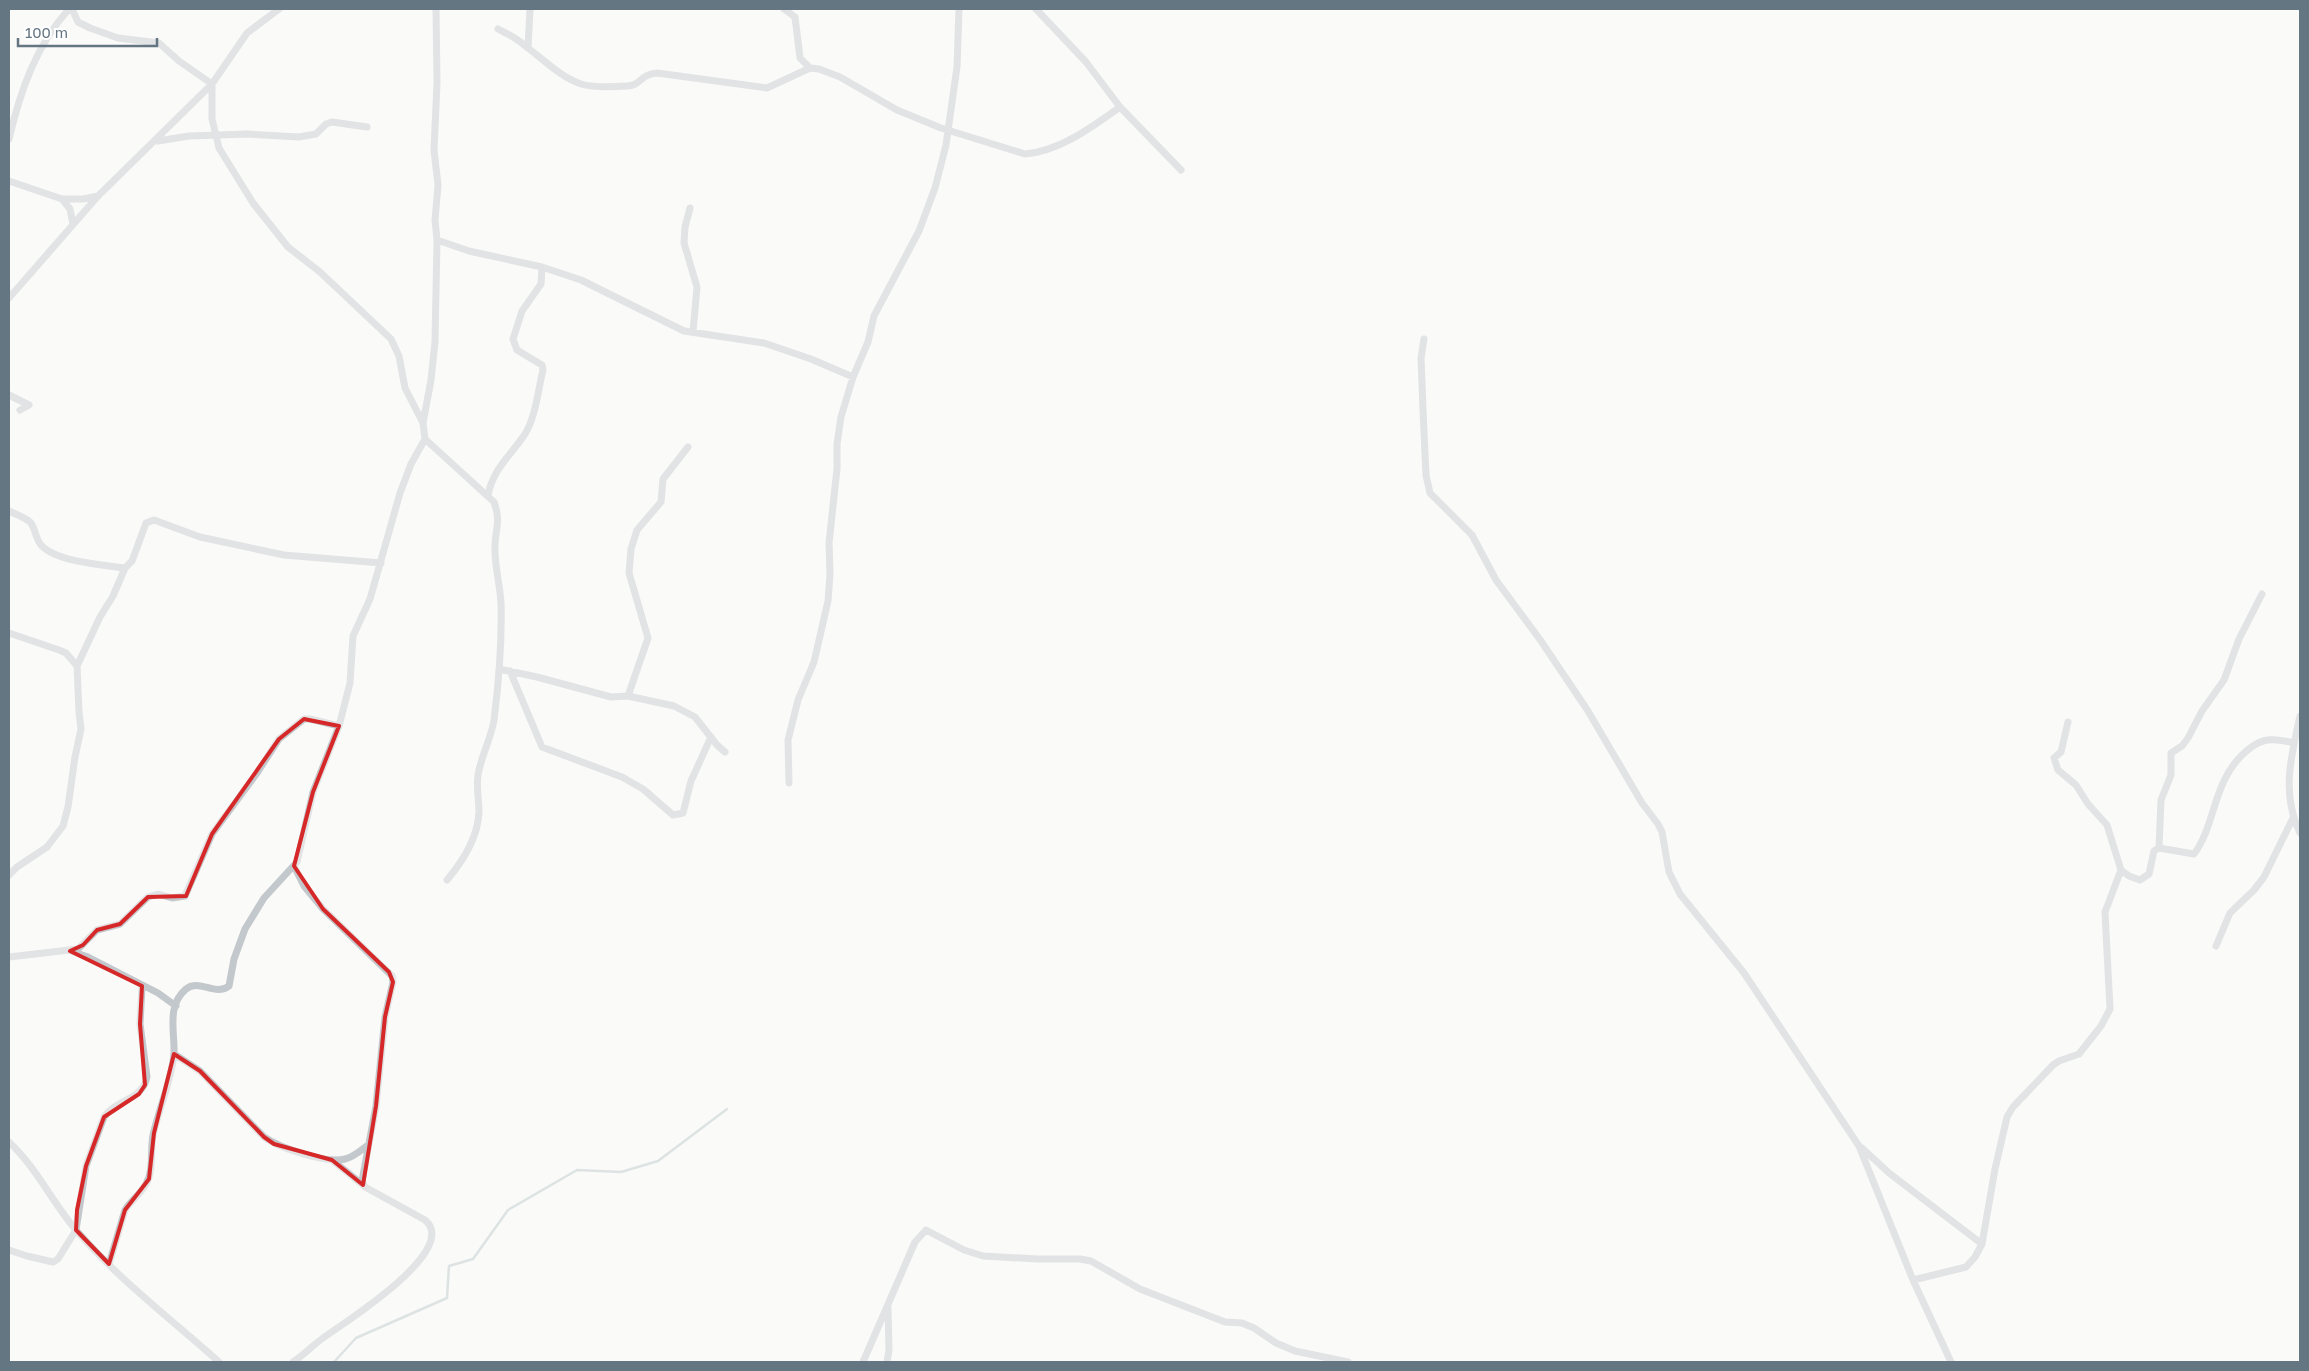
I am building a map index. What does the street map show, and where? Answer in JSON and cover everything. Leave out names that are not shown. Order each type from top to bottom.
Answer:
[{"type":"street","points":[[9,139],[18,102],[41,45],[52,28],[71,9],[78,22],[90,28],[118,38],[160,43],[179,61],[212,84]]},
{"type":"street","points":[[9,298],[98,196],[212,84],[247,33],[278,9]]},
{"type":"street","points":[[422,423],[430,387],[435,342],[437,240],[435,220],[438,185],[434,150],[437,83],[436,9]]},
{"type":"street","points":[[528,48],[530,9]]},
{"type":"street","points":[[784,9],[795,17],[800,58],[810,68]]},
{"type":"street","points":[[789,783],[788,740],[798,700],[814,662],[828,601],[830,574],[829,543],[837,468],[837,444],[852,377],[868,342],[877,310],[918,231],[935,188],[948,130],[959,52],[959,9]]},
{"type":"street","points":[[1036,9],[1086,62],[1120,107],[1181,170]]},
{"type":"street","points":[[498,29],[564,74],[589,86],[629,86],[637,83],[646,74],[657,73],[767,88],[810,68],[818,68],[840,77],[897,110],[948,130],[1025,154],[1035,153],[1076,136],[1120,107]]},
{"type":"street","points":[[109,1264],[125,1210],[129,1202],[142,1192],[148,1179],[154,1133],[174,1054],[171,1018],[176,1006],[186,990],[193,986],[221,990],[229,986],[234,959],[245,929],[264,898],[297,862],[313,792],[339,726],[350,682],[353,636],[370,600],[400,493],[411,464],[424,439],[422,423],[405,388],[399,356],[392,339],[277,235],[253,203],[219,148],[211,113],[212,84]]},
{"type":"street","points":[[156,141],[177,137],[247,134],[310,136],[332,122],[367,127]]},
{"type":"street","points":[[202,136],[219,148]]},
{"type":"street","points":[[9,181],[62,199],[83,199],[98,196]]},
{"type":"street","points":[[62,199],[70,209],[73,224]]},
{"type":"street","points":[[690,208],[685,227],[684,243],[697,287],[693,332]]},
{"type":"street","points":[[437,240],[490,257],[542,267],[581,280],[668,325],[693,332],[764,343],[811,359],[852,377]]},
{"type":"street","points":[[488,496],[490,482],[500,465],[526,432],[543,370],[542,365],[517,350],[513,339],[522,311],[541,284],[542,267]]},
{"type":"street","points":[[1424,339],[1421,358],[1423,410],[1426,476],[1430,493],[1472,535],[1496,580],[1541,641],[1588,711],[1642,803],[1658,824],[1662,832],[1669,872],[1680,894],[1744,973],[1859,1146],[1913,1280],[1951,1362]]},
{"type":"street","points":[[9,395],[29,405],[20,410]]},
{"type":"street","points":[[424,439],[439,455],[494,502],[498,513],[499,526],[494,548],[501,601],[501,664],[492,734],[478,775],[479,814],[476,827],[466,858],[447,880]]},
{"type":"street","points":[[628,696],[648,638],[629,572],[631,549],[637,530],[662,502],[664,479],[688,447]]},
{"type":"street","points":[[9,511],[30,522],[42,546],[49,550],[88,564],[125,568]]},
{"type":"street","points":[[9,875],[16,866],[47,847],[63,826],[81,729],[78,712],[77,666],[100,617],[113,596],[125,568],[132,561],[146,523],[154,520],[200,537],[284,555],[381,562]]},
{"type":"street","points":[[2159,848],[2161,800],[2171,775],[2171,753],[2182,746],[2188,738],[2202,711],[2224,680],[2238,639],[2262,594]]},
{"type":"street","points":[[9,633],[80,657]]},
{"type":"street","points":[[66,653],[77,666]]},
{"type":"street","points":[[499,669],[537,676],[611,697],[628,696],[674,706],[696,717],[725,752]]},
{"type":"street","points":[[510,672],[542,747],[622,777],[643,789],[673,815],[683,813],[691,780],[711,737]]},
{"type":"street","points":[[2300,716],[2288,775],[2293,818],[2300,832]]},
{"type":"street","points":[[9,957],[70,951],[83,945],[97,930],[120,924],[140,903],[154,895],[163,894],[179,898],[185,896],[212,834],[257,774],[279,739],[304,719],[339,726]]},
{"type":"street","points":[[1913,1280],[1966,1267],[1975,1257],[1982,1244],[1995,1169],[2007,1117],[2013,1107],[2053,1065],[2079,1054],[2110,1009],[2105,912],[2121,870],[2107,825],[2088,804],[2076,786],[2058,770],[2054,763],[2054,758],[2061,752],[2068,722]]},
{"type":"street","points":[[2121,870],[2134,878],[2144,878],[2149,874],[2154,851],[2159,848],[2194,854],[2203,837],[2223,781],[2235,762],[2258,741],[2267,739],[2294,743]]},
{"type":"street","points":[[2216,946],[2230,913],[2254,890],[2264,877],[2293,818]]},
{"type":"street","points":[[294,866],[304,886],[323,909],[389,972],[393,982],[385,1017],[376,1106],[363,1172],[363,1185]]},
{"type":"street","points":[[70,951],[88,957],[142,987],[158,993],[176,1006]]},
{"type":"street","points":[[9,1250],[52,1262],[58,1259],[76,1230],[86,1166],[104,1117],[108,1111],[139,1094],[147,1077],[140,1024],[142,987]]},
{"type":"street","points":[[174,1054],[201,1072],[264,1137],[274,1144],[332,1160],[349,1158],[368,1145]]},
{"type":"street","points":[[9,1142],[35,1173],[76,1230],[109,1264],[219,1362]]},
{"type":"street","points":[[1859,1146],[1889,1173],[1982,1244]]},
{"type":"street","points":[[294,1362],[322,1339],[392,1290],[432,1242],[430,1224],[363,1185],[332,1160]]},
{"type":"street","points":[[863,1362],[915,1242],[922,1231],[928,1230],[956,1246],[983,1256],[1025,1259],[1080,1258],[1091,1261],[1140,1289],[1226,1322],[1242,1323],[1254,1328],[1276,1343],[1295,1351],[1348,1362]]},
{"type":"street","points":[[887,1362],[889,1350],[888,1306]]},
{"type":"highlighted area","points":[[304,719],[339,726],[313,792],[294,866],[323,909],[389,972],[393,982],[385,1017],[376,1106],[363,1185],[332,1160],[274,1144],[264,1137],[200,1071],[174,1054],[154,1133],[149,1179],[125,1210],[109,1264],[76,1230],[77,1210],[86,1166],[104,1117],[139,1094],[145,1085],[140,1024],[142,986],[70,951],[83,945],[97,930],[120,924],[148,897],[186,896],[212,834],[279,739]]},
{"type":"waterway","points":[[334,1362],[356,1338],[447,1298],[449,1266],[473,1259],[508,1210],[577,1170],[621,1172],[658,1161],[727,1109]]}]
